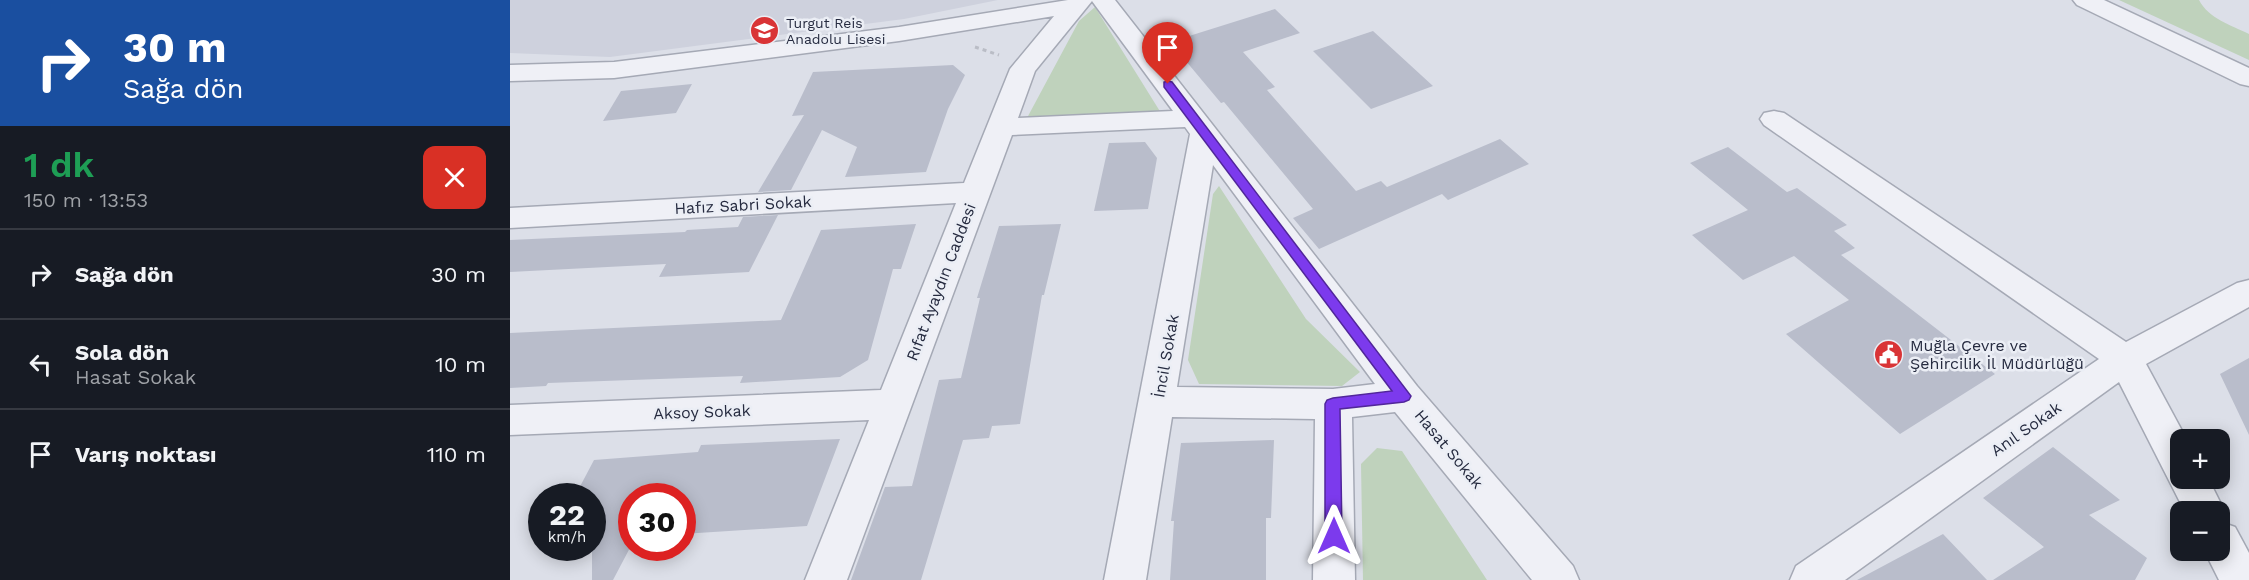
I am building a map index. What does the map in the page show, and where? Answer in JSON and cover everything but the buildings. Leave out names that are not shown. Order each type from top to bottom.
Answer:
[{"type":"street","points":[[2085,0],[2249,78]]},
{"type":"street","points":[[510,74],[626,68],[899,34],[1086,2]]},
{"type":"street","name":"Hasat Sokak","points":[[1086,2],[1199,125],[1404,396],[1558,580]]},
{"type":"street","name":"Rıfat Ayaydın Caddesi","points":[[826,580],[1023,69],[1086,2]]},
{"type":"street","points":[[1774,119],[2125,359],[2170,445]]},
{"type":"street","points":[[1000,127],[1199,125]]},
{"type":"street","name":"İncil Sokak","points":[[1125,580],[1158,402],[1199,125]]},
{"type":"street","name":"Hafız Sabri Sokak","points":[[510,218],[975,192]]},
{"type":"street","name":"Anıl Sokak","points":[[1811,580],[2125,359],[2249,292]]},
{"type":"street","points":[[1158,402],[1333,404],[1404,396]]},
{"type":"street","name":"Aksoy Sokak","points":[[510,420],[894,404]]},
{"type":"street","points":[[1333,404],[1335,580]]},
{"type":"street","points":[[2230,559],[2241,580]]},
{"type":"shaded area","points":[[510,0],[998,0],[904,19],[610,57],[510,53]]},
{"type":"green space","points":[[2119,0],[2199,0],[2214,17],[2249,34],[2249,60]]},
{"type":"green space","points":[[1095,7],[1161,113],[1027,118],[1079,21]]},
{"type":"green space","points":[[1219,186],[1306,319],[1360,372],[1342,386],[1199,384],[1188,360],[1213,194]]},
{"type":"green space","points":[[1377,448],[1402,451],[1487,580],[1363,580],[1361,464]]},
{"type":"place","name":"Turgut Reis Anadolu Lisesi","points":[[765,31]]},
{"type":"place","name":"Muğla Çevre ve Şehircilik İl Müdürlüğü","points":[[1889,354]]},
{"type":"route","points":[[1168,84],[1404,396],[1333,404],[1334,536]]}]
